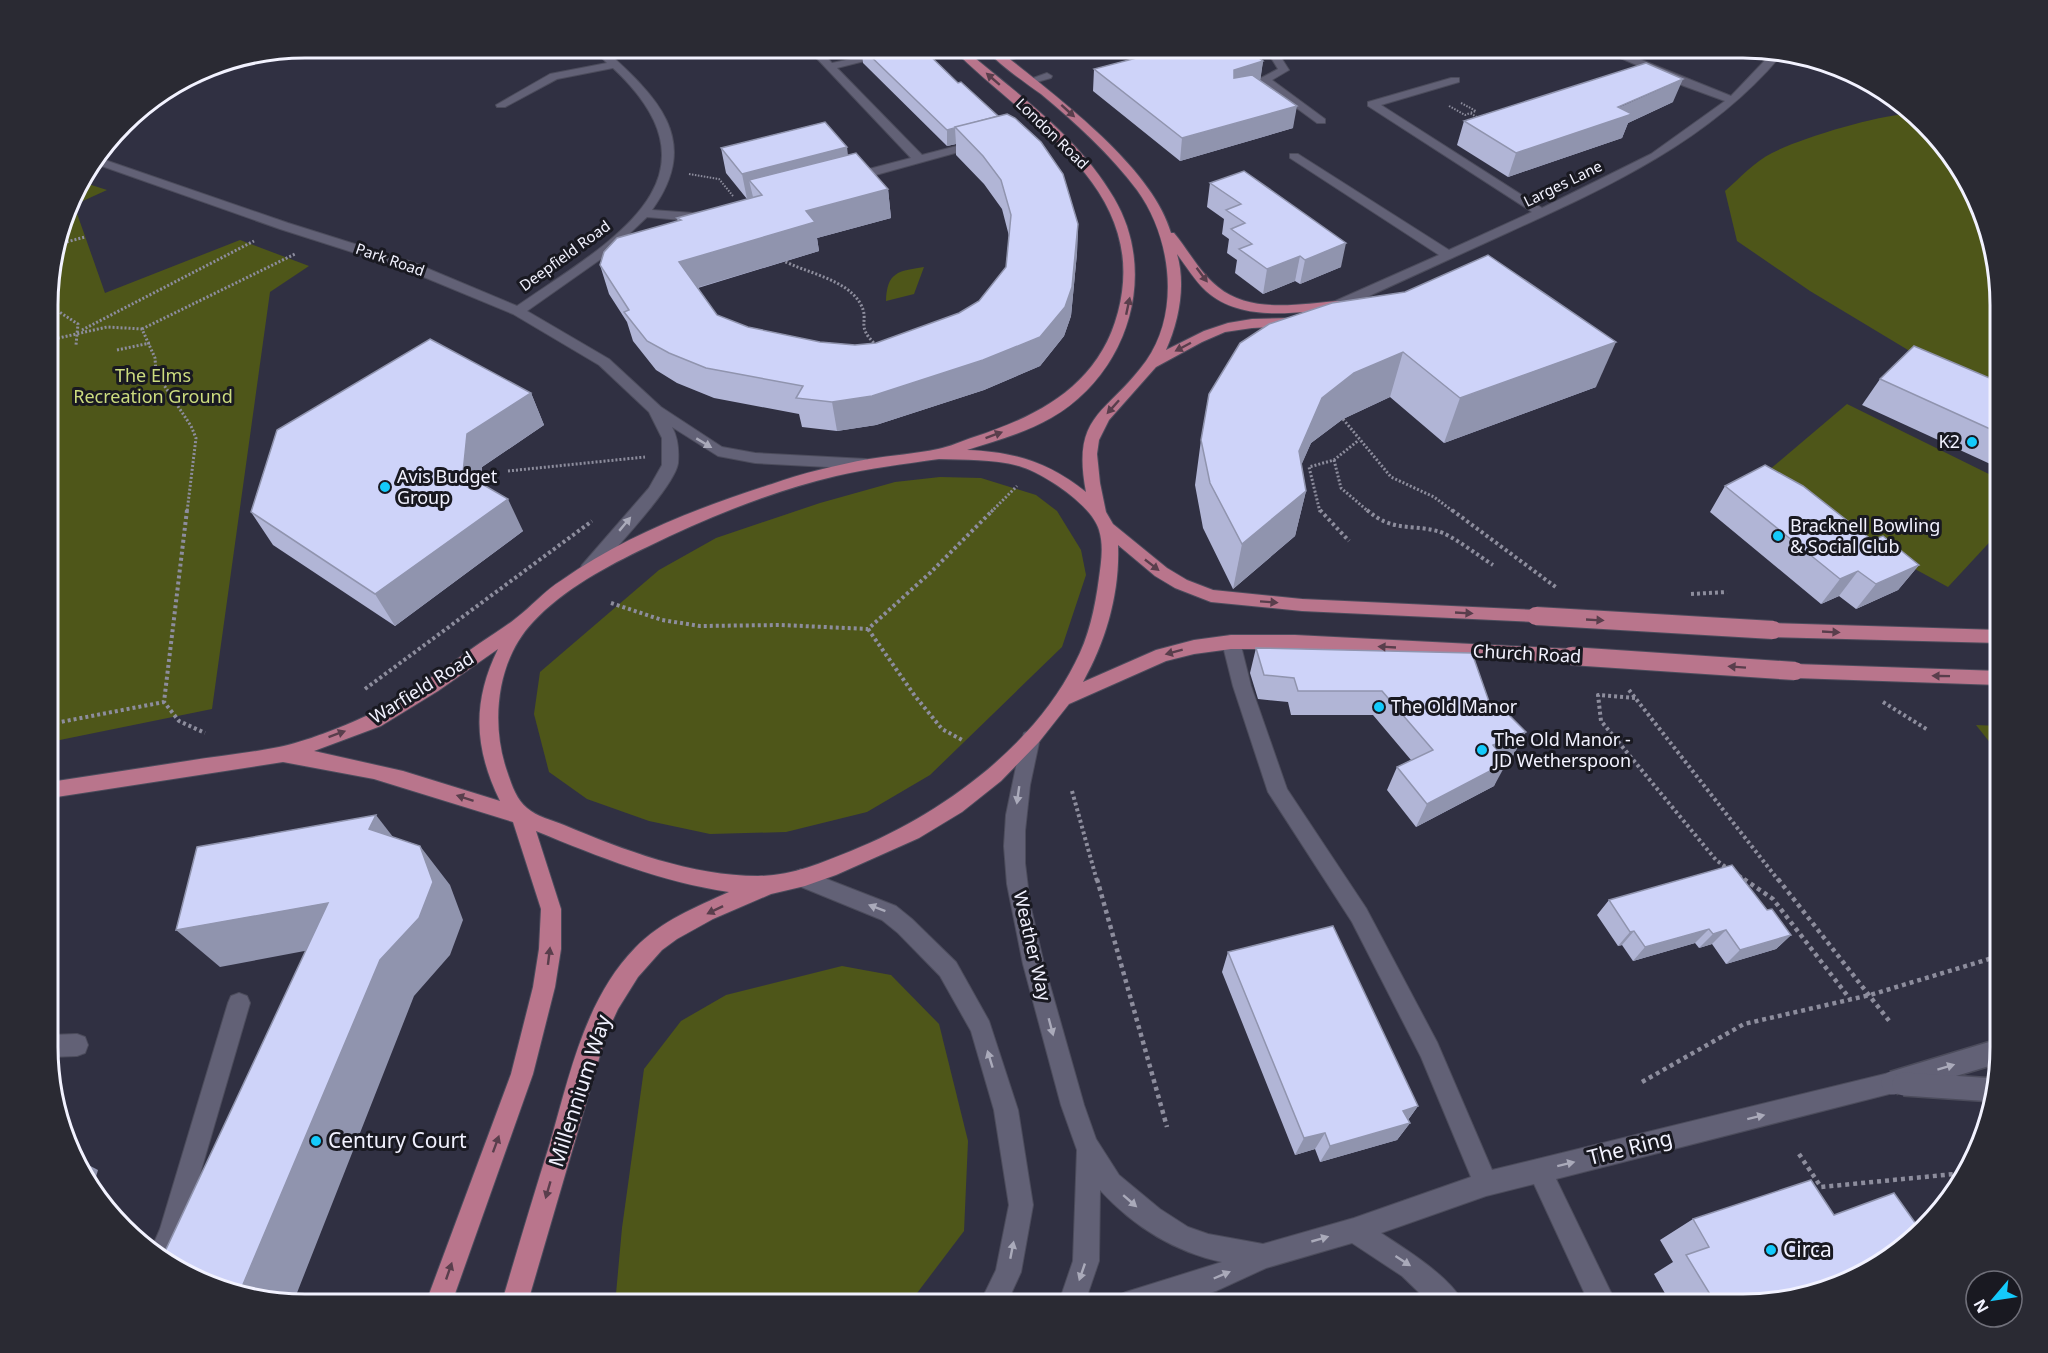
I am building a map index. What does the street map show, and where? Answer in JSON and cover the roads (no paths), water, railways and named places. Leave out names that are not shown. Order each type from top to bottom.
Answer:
[{"type":"main road","name":"London Road","points":[[939,454],[1046,414],[1077,391],[1104,357],[1116,336],[1126,314],[1131,288],[1129,259],[1120,221],[1095,177],[1051,129],[969,58]]},
{"type":"main road","name":"London Road","points":[[1002,59],[1062,106],[1126,168],[1140,186],[1172,246],[1176,285],[1171,317],[1151,363],[1094,431],[1089,451],[1089,470],[1098,512]]},
{"type":"main road","points":[[1165,230],[1213,290],[1229,300],[1269,309],[1338,305]]},
{"type":"main road","points":[[1151,363],[1208,334],[1245,324],[1307,320],[1338,305]]},
{"type":"main road","points":[[442,1294],[522,1074],[544,987],[550,950],[551,909],[520,816],[499,776],[488,730],[491,695],[504,654],[521,623],[555,591],[588,569],[686,522],[759,493],[866,464],[939,454],[999,457],[1032,465],[1073,491],[1098,512],[1107,528],[1109,570],[1102,618],[1083,668],[1065,698],[1031,738],[984,786],[935,821],[841,865],[801,878],[768,885]]},
{"type":"main road","name":"Church Road","points":[[1107,528],[1161,572],[1181,584],[1211,596],[1302,605],[1773,630],[1990,638]]},
{"type":"main road","name":"Warfield Road","points":[[58,789],[283,754],[374,720],[432,686],[521,623]]},
{"type":"main road","name":"Church Road","points":[[1065,698],[1161,655],[1194,646],[1231,642],[1296,642],[1571,656],[1795,671],[1990,678]]},
{"type":"main road","name":"Warfield Road","points":[[283,754],[386,773],[520,816],[599,849],[662,868],[719,881],[768,885]]},
{"type":"main road","name":"Millennium Way","points":[[517,1294],[588,1053],[604,1012],[620,983],[648,950],[671,932],[768,885]]},
{"type":"street","points":[[608,58],[614,64]]},
{"type":"street","points":[[823,58],[919,159]]},
{"type":"street","points":[[831,66],[864,58]]},
{"type":"street","points":[[1276,58],[1284,70],[1265,80],[1321,121]]},
{"type":"street","points":[[1627,58],[1733,100]]},
{"type":"street","name":"Larges Lane","points":[[1338,305],[1542,213],[1655,156],[1733,100],[1771,61]]},
{"type":"street","points":[[501,105],[554,76],[614,64]]},
{"type":"street","name":"Deepfield Road","points":[[518,311],[616,241],[643,213],[667,173],[666,137],[653,105],[614,64]]},
{"type":"street","points":[[1030,81],[1047,76]]},
{"type":"street","points":[[1455,80],[1372,104],[1542,213]]},
{"type":"street","points":[[1255,91],[1273,87]]},
{"type":"street","points":[[841,180],[988,141]]},
{"type":"street","points":[[1294,156],[1448,255]]},
{"type":"street","name":"Park Road","points":[[104,163],[284,226],[407,265],[518,311],[604,362],[656,410],[718,451],[735,455],[866,464]]},
{"type":"street","points":[[643,213],[693,217],[719,212]]},
{"type":"street","name":"Park Road","points":[[588,569],[655,491],[669,465],[670,438],[656,410]]},
{"type":"street","points":[[1231,642],[1242,686],[1278,792],[1359,915],[1429,1050],[1486,1184]]},
{"type":"street","name":"Weather Way","points":[[1031,738],[1017,794],[1015,864],[1020,908],[1062,1066],[1089,1151],[1108,1181],[1155,1223],[1171,1233],[1212,1249],[1264,1256]]},
{"type":"street","points":[[801,878],[889,913],[905,926],[948,969],[981,1029],[1006,1110],[1021,1205],[1008,1272],[998,1294]]},
{"type":"street","points":[[163,1249],[182,1197],[239,1003]]},
{"type":"street","points":[[58,1046],[77,1045]]},
{"type":"street","name":"The Ring","points":[[1264,1256],[1354,1230],[1486,1184],[1893,1083],[1990,1053]]},
{"type":"street","points":[[1893,1083],[1986,1089]]},
{"type":"street","name":"Weather Way","points":[[1075,1294],[1086,1261],[1089,1151]]},
{"type":"street","points":[[1540,1171],[1599,1294]]},
{"type":"street","points":[[1354,1230],[1411,1267],[1439,1294]]},
{"type":"street","points":[[1163,1294],[1216,1278],[1264,1256]]},
{"type":"place","name":"K2","points":[[1972,442]]},
{"type":"place","name":"Avis Budget Group","points":[[385,487]]},
{"type":"place","name":"Bracknell Bowling & Social Club","points":[[1778,536]]},
{"type":"place","name":"The Old Manor","points":[[1379,707]]},
{"type":"place","name":"The Old Manor - JD Wetherspoon","points":[[1482,750]]},
{"type":"place","name":"Century Court","points":[[316,1141]]},
{"type":"place","name":"Circa","points":[[1771,1250]]},
{"type":"park label","name":"The Elms Recreation Ground","points":[[153,386]]}]
